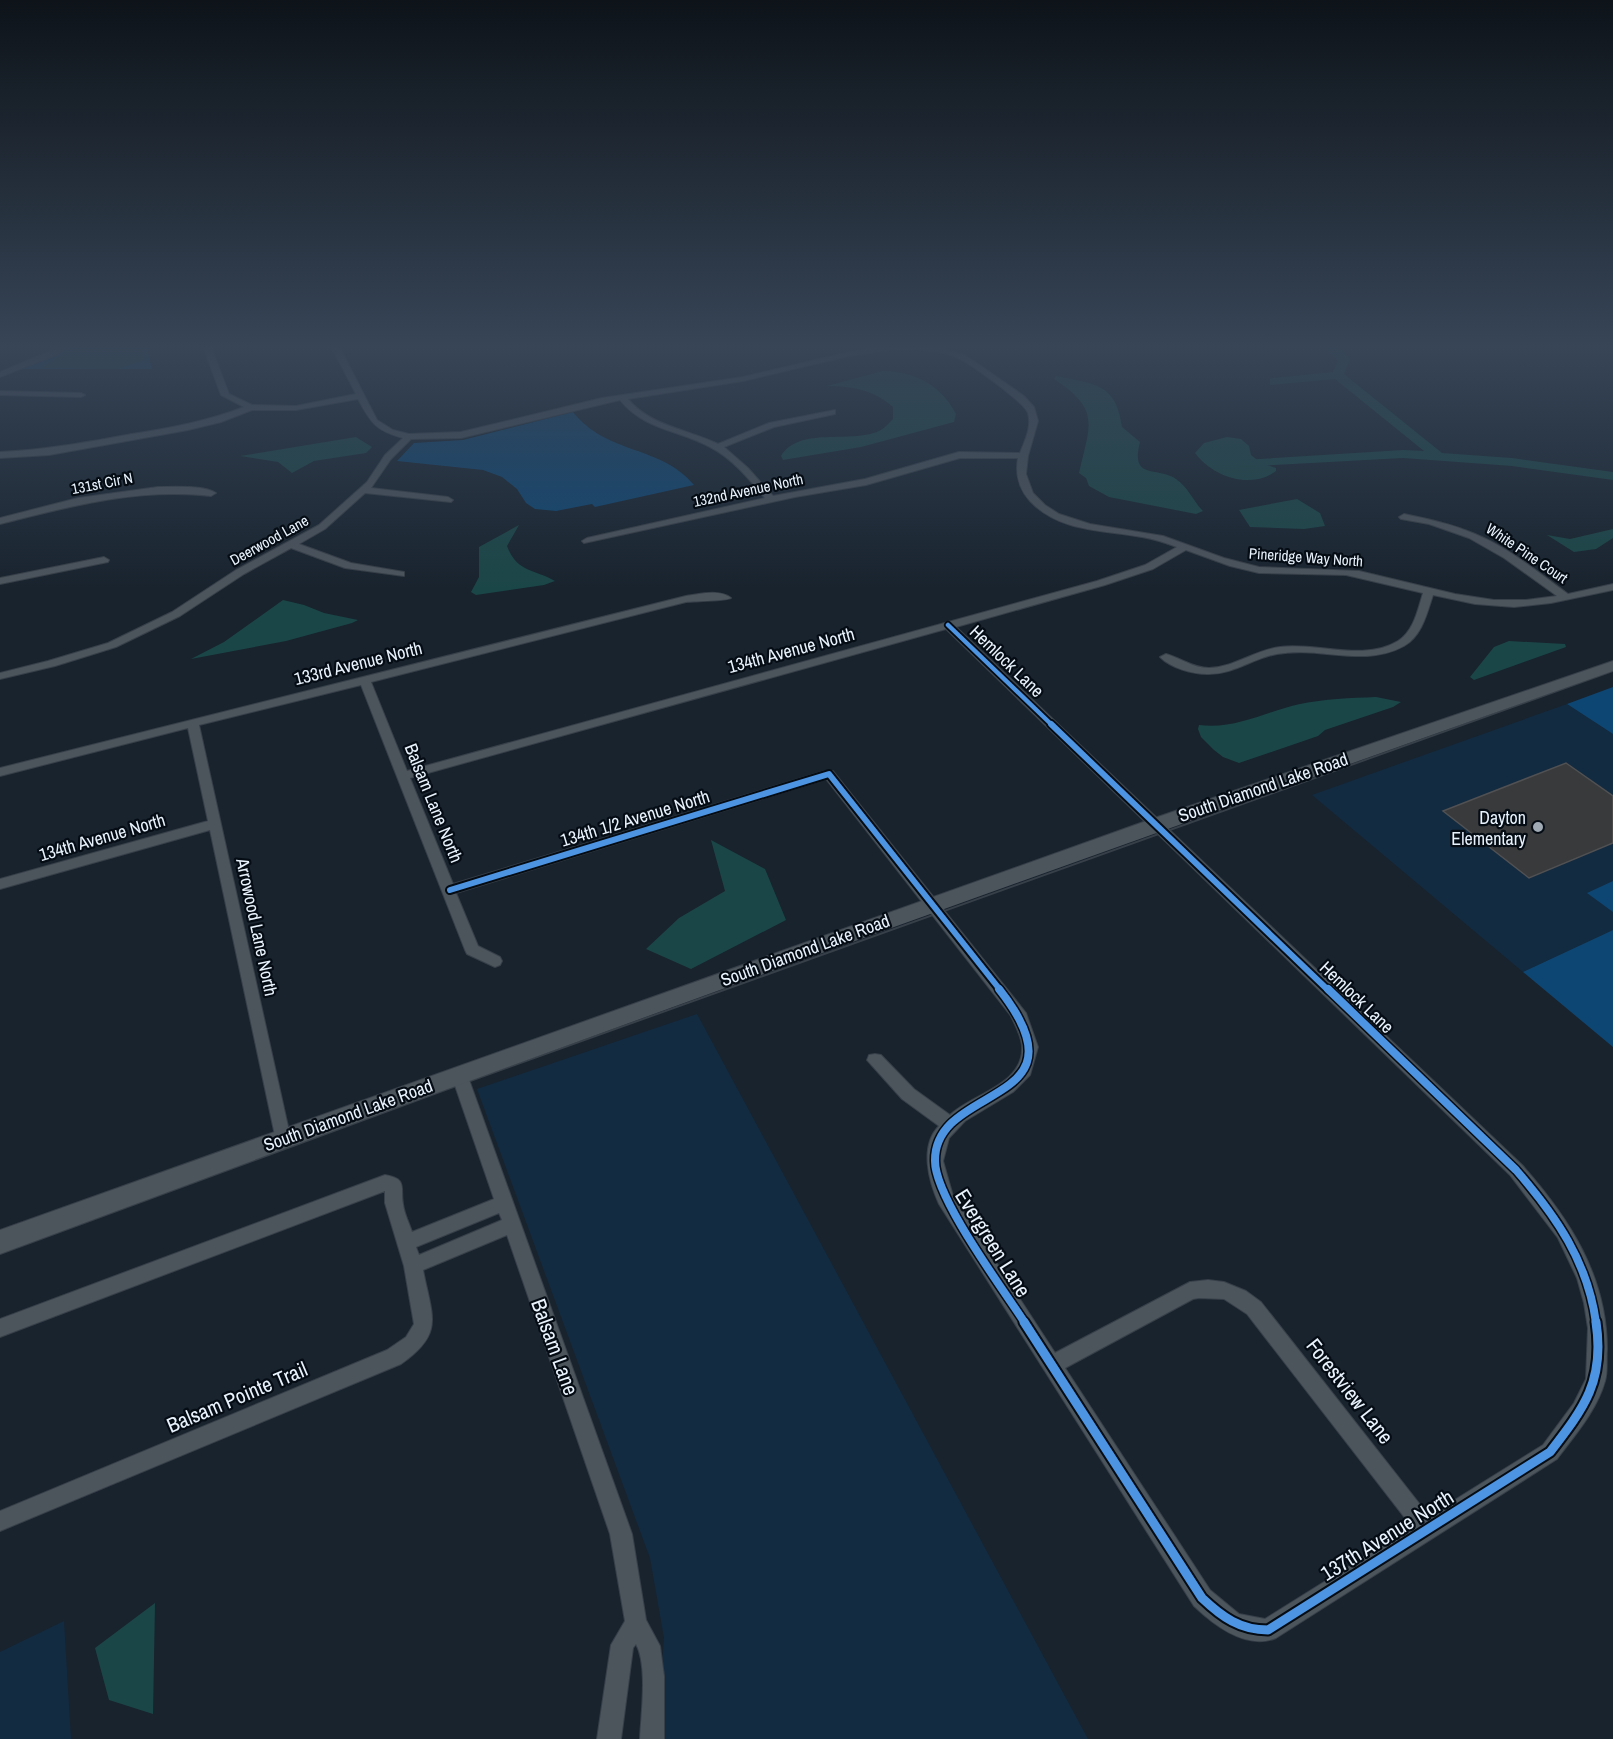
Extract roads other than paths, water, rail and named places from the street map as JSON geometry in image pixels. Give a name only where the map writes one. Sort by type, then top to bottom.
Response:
[{"type":"street","points":[[0,455],[49,452],[196,425]]},
{"type":"street","points":[[378,425],[390,432],[409,437]]},
{"type":"street","name":"Pineridge Way North","points":[[409,437],[460,435],[502,425]]},
{"type":"street","points":[[659,425],[717,447],[736,460],[771,499]]},
{"type":"street","points":[[717,447],[772,425]]},
{"type":"street","name":"Pineridge Way North","points":[[1033,425],[1022,456],[1026,487],[1037,502],[1048,510],[1078,524],[1142,534],[1238,567],[1275,572],[1311,570],[1355,573],[1489,603],[1516,604],[1613,587]]},
{"type":"street","name":"Deerwood Lane","points":[[0,675],[84,654],[146,630],[176,614],[240,572],[293,545],[322,527],[364,490],[388,457],[409,437]]},
{"type":"street","name":"132nd Avenue North","points":[[587,541],[771,499],[866,482],[959,455],[978,453],[1022,456]]},
{"type":"street","name":"131st Cir N","points":[[0,521],[146,490],[180,489],[211,493]]},
{"type":"street","points":[[364,490],[448,500]]},
{"type":"street","name":"White Pine Court","points":[[1404,517],[1440,523],[1472,534],[1564,596]]},
{"type":"street","points":[[293,545],[349,566],[400,574]]},
{"type":"street","name":"134th Avenue North","points":[[403,776],[1129,574],[1185,548]]},
{"type":"street","points":[[0,581],[105,560]]},
{"type":"street","points":[[1166,657],[1184,667],[1209,671],[1224,670],[1276,651],[1309,649],[1358,653],[1386,650],[1399,644],[1413,632],[1429,591]]},
{"type":"street","name":"133rd Avenue North","points":[[0,772],[686,599],[710,596],[726,598]]},
{"type":"street","name":"Hemlock Lane","points":[[948,625],[1516,1170],[1544,1201],[1564,1231],[1581,1264],[1593,1298],[1599,1332],[1596,1380],[1574,1423],[1550,1452]]},
{"type":"street","name":"South Diamond Lake Road","points":[[0,1242],[459,1074],[1156,825],[1613,666]]},
{"type":"street","name":"Balsam Lane North","points":[[365,680],[472,950],[495,961]]},
{"type":"street","name":"Arrowood Lane North","points":[[193,723],[283,1140]]},
{"type":"street","name":"134th 1/2 Avenue North","points":[[450,890],[829,774]]},
{"type":"street","name":"Evergreen Lane","points":[[829,774],[1018,1013],[1027,1029],[1029,1041],[1023,1073],[1012,1086],[964,1112],[949,1124],[937,1145],[934,1162],[937,1181],[945,1199],[1202,1598],[1219,1615],[1239,1627]]},
{"type":"street","name":"134th Avenue North","points":[[0,884],[214,824]]},
{"type":"street","points":[[875,1060],[908,1094],[949,1124]]},
{"type":"street","name":"Balsam Lane","points":[[459,1074],[621,1534],[636,1623],[649,1646],[653,1676],[652,1739]]},
{"type":"street","name":"Balsam Pointe Trail","points":[[0,1328],[382,1183],[392,1184],[395,1188],[394,1203],[413,1266],[424,1326],[418,1338],[406,1350],[0,1521]]},
{"type":"street","points":[[405,1243],[504,1203]]},
{"type":"street","points":[[413,1266],[512,1224]]},
{"type":"street","name":"Forestview Lane","points":[[1051,1365],[1190,1291],[1215,1288],[1243,1297],[1254,1308],[1426,1529]]},
{"type":"street","name":"137th Avenue North","points":[[1239,1627],[1253,1631],[1268,1630],[1550,1452]]},
{"type":"street","points":[[609,1739],[622,1645],[636,1623]]},
{"type":"waterway","points":[[1400,425],[1439,457]]},
{"type":"waterway","points":[[1244,464],[1403,454],[1439,457]]},
{"type":"waterway","points":[[1439,457],[1512,462],[1613,476]]},
{"type":"place","name":"Dayton Elementary","points":[[1538,827]]}]
